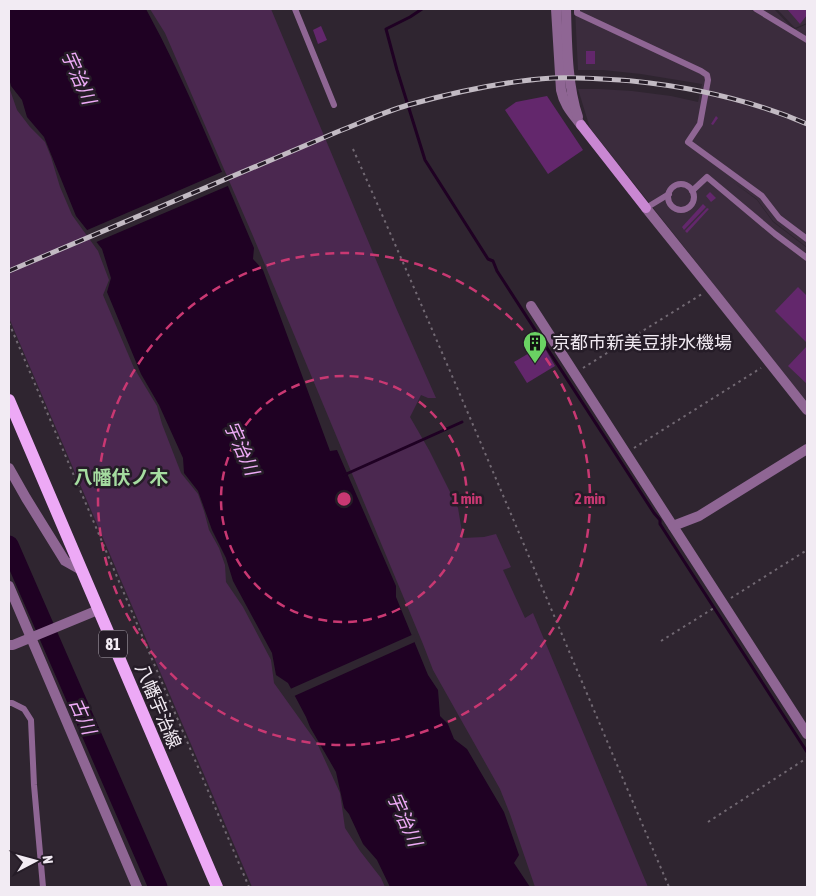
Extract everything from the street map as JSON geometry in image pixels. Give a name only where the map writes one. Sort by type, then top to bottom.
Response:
[{"type":"main road","name":"八幡宇治線","points":[[9,400],[217,887]]},
{"type":"street","points":[[556,9],[561,90],[563,100],[568,109],[807,410]]},
{"type":"street","points":[[566,9],[571,90],[581,125]]},
{"type":"street","points":[[530,306],[807,734]]},
{"type":"street","points":[[673,526],[699,516],[807,449]]},
{"type":"street","points":[[9,468],[65,560],[81,570]]},
{"type":"street","points":[[9,586],[136,887]]},
{"type":"street","points":[[9,646],[98,610]]},
{"type":"lane","points":[[295,9],[334,105]]},
{"type":"lane","points":[[577,9],[577,13],[706,75],[708,80],[700,124],[688,142],[762,196],[779,218],[807,239]]},
{"type":"lane","points":[[756,9],[807,40]]},
{"type":"lane","points":[[692,191],[707,177],[807,258]]},
{"type":"lane","points":[[646,208],[669,194],[673,188],[680,184],[687,186],[692,191],[694,195],[693,203],[683,210],[675,208],[668,198],[669,194]]},
{"type":"lane","points":[[9,703],[24,709],[31,720],[34,784],[43,887]]},
{"type":"path","points":[[352,149],[496,479],[669,887]]},
{"type":"path","points":[[575,374],[712,288]]},
{"type":"path","points":[[9,323],[249,887]]},
{"type":"path","points":[[625,453],[770,362]]},
{"type":"path","points":[[661,641],[807,550]]},
{"type":"path","points":[[708,822],[807,758]]},
{"type":"shaded area","points":[[150,9],[271,9],[397,310],[436,398],[428,398],[421,395],[410,417],[458,508],[463,538],[484,537],[496,534],[511,567],[503,570],[525,618],[533,613],[648,887],[535,887],[500,789],[433,670],[253,236],[165,33]]},
{"type":"shaded area","points":[[575,9],[774,9],[793,29],[807,24],[807,247],[773,221],[757,199],[733,182],[757,200],[773,222],[807,248],[807,402],[590,128],[578,89],[632,91],[698,102],[702,84],[641,74],[603,70],[578,70]]},
{"type":"shaded area","points":[[777,9],[807,9],[807,23],[795,28]]},
{"type":"shaded area","points":[[9,87],[17,110],[45,142],[60,187],[72,215],[98,251],[109,280],[103,295],[134,368],[157,406],[181,473],[198,494],[209,530],[219,548],[225,565],[226,582],[243,607],[271,660],[274,683],[317,743],[340,793],[345,828],[381,878],[385,887],[252,887],[9,318]]},
{"type":"water","name":"宇治川","points":[[9,9],[146,9],[190,97],[254,248],[253,259],[263,270],[330,451],[337,450],[396,586],[396,597],[428,675],[438,690],[440,716],[448,724],[454,739],[467,749],[504,812],[519,855],[514,863],[530,887],[390,887],[377,860],[363,844],[349,814],[344,808],[336,772],[310,727],[288,683],[276,675],[272,653],[233,581],[226,558],[212,530],[198,491],[184,473],[183,458],[159,405],[141,374],[107,292],[111,278],[102,249],[76,216],[44,137],[27,117],[22,100],[11,86],[9,78]]},
{"type":"pier","points":[[224,171],[230,185],[94,243],[85,231]]},
{"type":"pier","points":[[414,634],[417,641],[292,697],[288,690]]},
{"type":"building","points":[[787,9],[807,9],[807,15],[800,24]]},
{"type":"building","points":[[321,26],[327,40],[318,44],[313,30]]},
{"type":"building","points":[[586,51],[595,51],[595,64],[586,64]]},
{"type":"building","points":[[547,96],[583,150],[548,174],[505,110],[516,102]]},
{"type":"building","points":[[716,116],[718,118],[713,125],[711,124]]},
{"type":"building","points":[[710,192],[716,198],[711,202],[706,196]]},
{"type":"building","points":[[703,204],[706,207],[684,230],[682,227]]},
{"type":"building","points":[[707,208],[709,209],[687,233],[685,231]]},
{"type":"building","points":[[798,287],[807,296],[807,343],[775,311]]},
{"type":"building","name":"京都市新美豆排水機場","points":[[543,345],[555,366],[527,383],[514,362]]},
{"type":"building","points":[[807,346],[807,384],[788,366]]},
{"type":"waterway","points":[[422,9],[386,29],[425,160],[488,259],[493,261],[497,271],[660,520],[660,524],[807,752]]},
{"type":"waterway","points":[[344,475],[462,422]]},
{"type":"waterway","name":"古川","points":[[9,545],[158,887]]},
{"type":"railway","points":[[9,271],[381,114],[426,100],[480,88],[553,78],[632,81],[677,87],[743,101],[807,124]]},
{"type":"place","name":"京都市新美豆排水機場","points":[[535,364]]},
{"type":"district","name":"八幡伏ノ木","points":[[121,477]]}]
